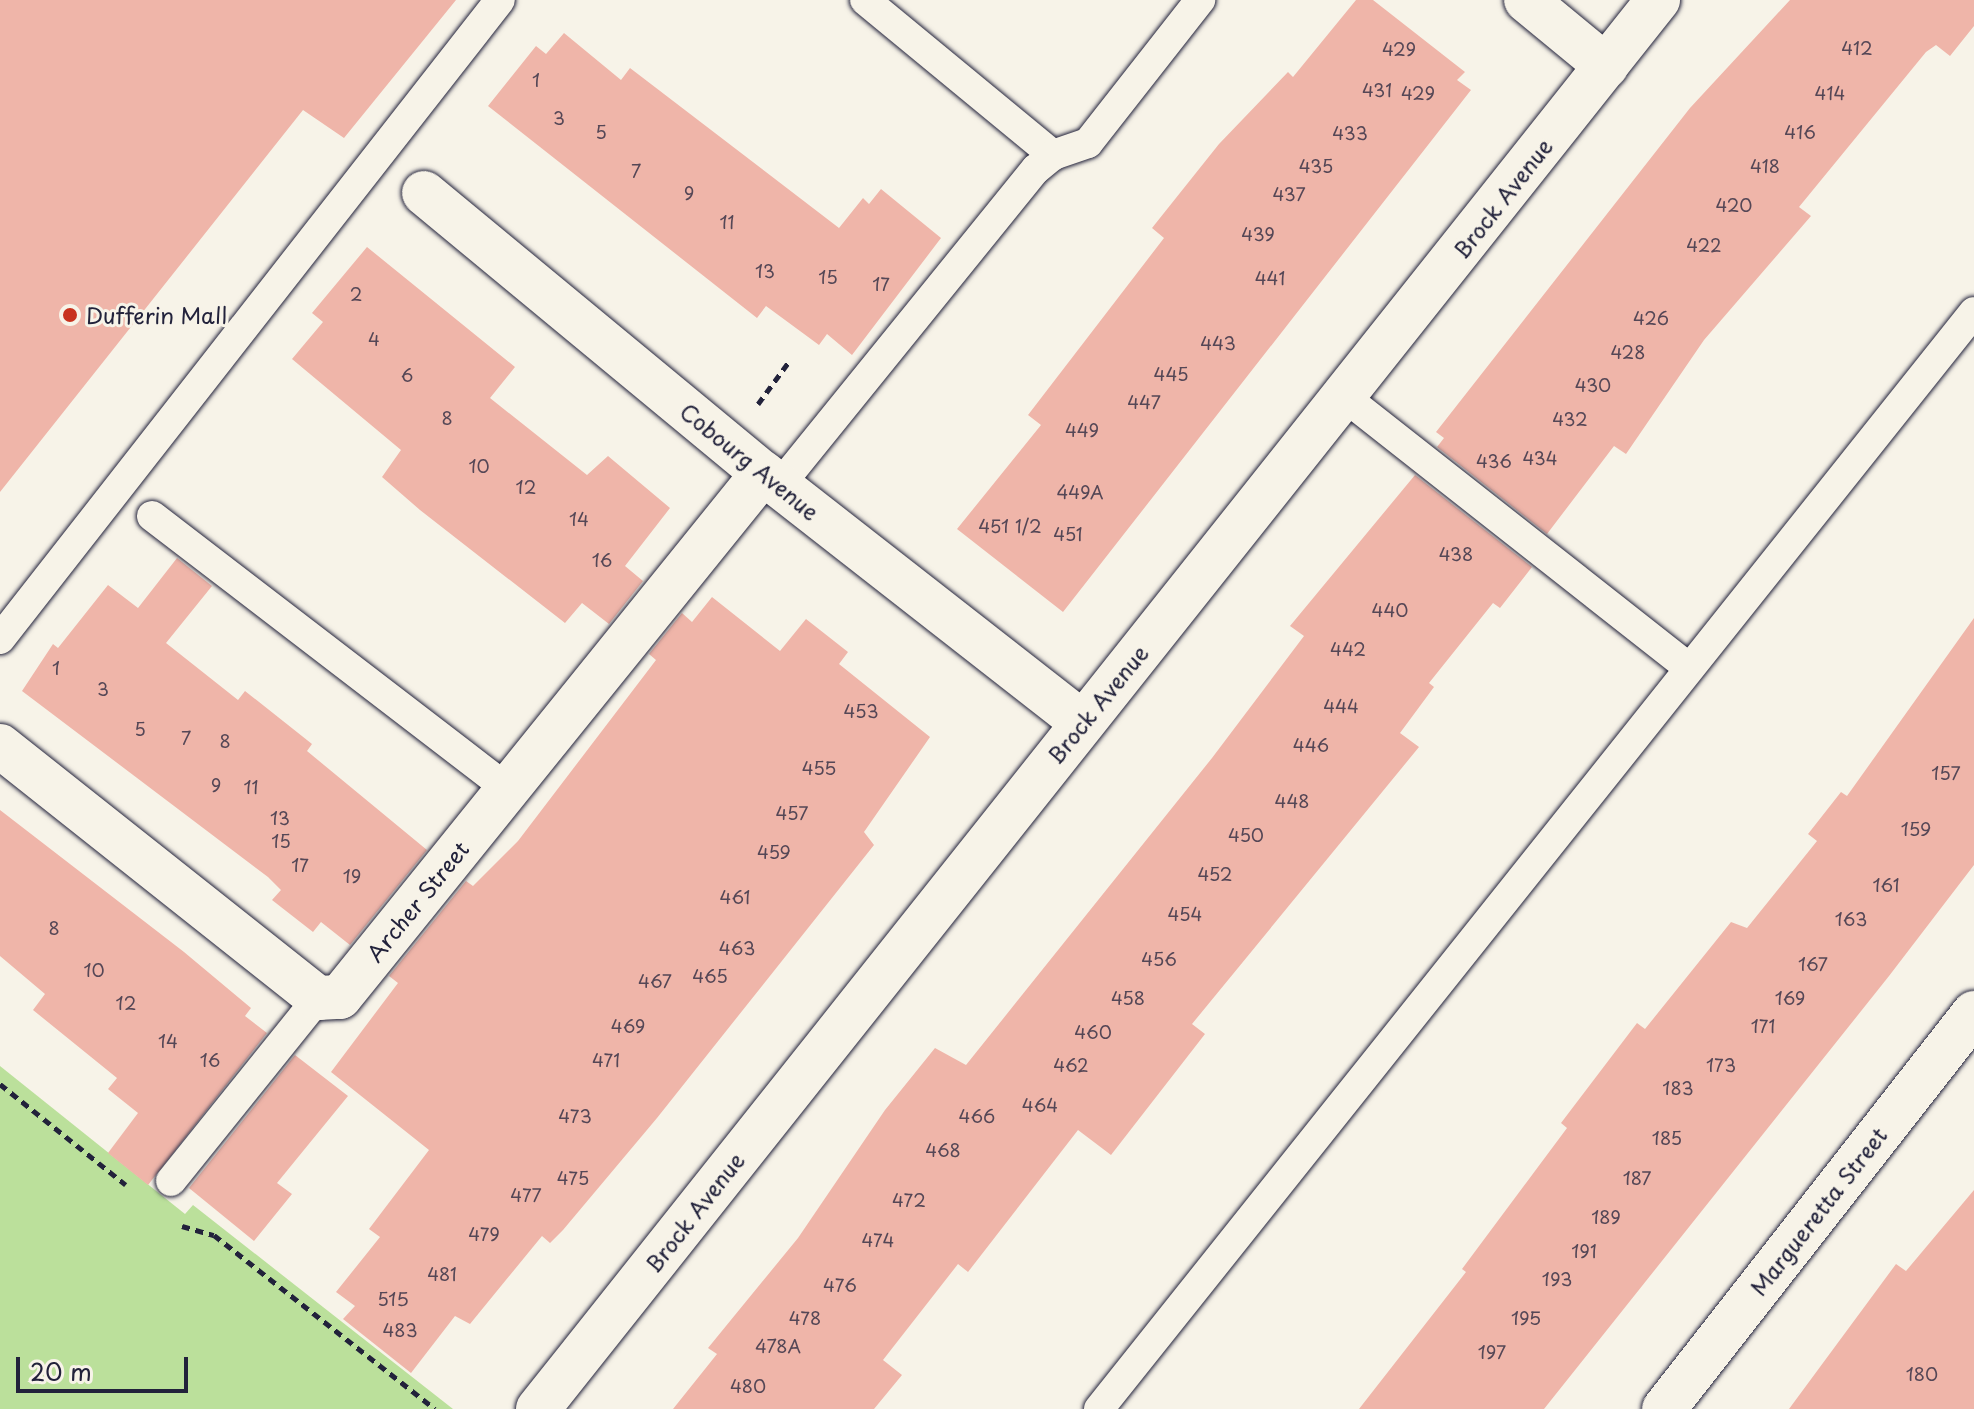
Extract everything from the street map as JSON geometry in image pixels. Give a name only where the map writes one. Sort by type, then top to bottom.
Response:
[{"type":"street","points":[[1526,0],[1606,66]]},
{"type":"street","name":"Brock Avenue","points":[[538,1409],[1082,722],[1346,398],[1658,0]]},
{"type":"street","name":"Cobourg Avenue","points":[[424,193],[771,479],[1082,722]]},
{"type":"street","name":"Archer Street","points":[[318,998],[340,997],[508,789],[771,479]]},
{"type":"street","points":[[0,746],[318,998]]},
{"type":"street","name":"Margueretta Street","points":[[1664,1409],[1974,1013]]},
{"type":"lane","points":[[0,639],[500,0]]},
{"type":"lane","points":[[865,0],[1053,155]]},
{"type":"lane","points":[[771,479],[1053,155],[1088,143],[1200,0]]},
{"type":"lane","points":[[1099,1409],[1974,312]]},
{"type":"lane","points":[[1346,398],[1688,667]]},
{"type":"lane","points":[[152,516],[508,789]]},
{"type":"lane","points":[[171,1181],[318,998]]},
{"type":"path","points":[[753,411],[788,363]]},
{"type":"path","points":[[0,1084],[137,1194]]},
{"type":"path","points":[[174,1224],[214,1235],[435,1409]]},
{"type":"green space","points":[[0,1066],[185,1214],[193,1205],[453,1409],[0,1409]]},
{"type":"building","name":"Dufferin Mall","points":[[0,0],[456,0],[344,138],[303,110],[0,492]]},
{"type":"building","points":[[1356,0],[1373,0],[1465,72],[1457,80],[1471,90],[1063,612],[957,529],[1041,425],[1028,415],[1164,238],[1152,228],[1219,144],[1288,72],[1293,77]]},
{"type":"building","points":[[1790,0],[1974,0],[1974,26],[1950,56],[1936,45],[1926,52],[1799,207],[1811,216],[1704,340],[1626,454],[1614,446],[1547,534],[1437,447],[1444,438],[1436,432],[1690,108]]},
{"type":"building","points":[[564,33],[621,80],[630,68],[839,228],[863,198],[869,204],[881,189],[941,238],[852,355],[827,334],[819,345],[766,306],[757,318],[488,106],[536,46],[546,54]]},
{"type":"building","points":[[367,247],[515,367],[490,398],[587,475],[608,456],[670,508],[625,566],[643,581],[609,624],[582,603],[565,623],[420,510],[382,477],[401,450],[292,359],[323,322],[312,313]]},
{"type":"building","points":[[1415,475],[1532,567],[1500,608],[1493,603],[1429,683],[1434,687],[1400,733],[1419,747],[1192,1024],[1205,1034],[1111,1155],[1078,1130],[968,1272],[958,1264],[883,1360],[902,1375],[874,1409],[673,1409],[717,1354],[708,1348],[798,1238],[885,1110],[935,1048],[966,1065],[1212,758],[1304,636],[1290,626]]},
{"type":"building","points":[[177,558],[212,586],[166,643],[238,700],[245,691],[312,744],[307,751],[427,850],[350,945],[321,922],[313,932],[272,900],[281,890],[268,877],[22,691],[53,644],[58,648],[108,585],[138,608]]},
{"type":"building","points":[[712,597],[780,651],[806,619],[848,652],[839,664],[930,737],[864,832],[874,845],[657,1118],[563,1230],[550,1243],[542,1236],[470,1324],[455,1316],[411,1373],[343,1319],[355,1306],[336,1292],[380,1237],[369,1229],[429,1150],[331,1072],[398,983],[389,976],[466,881],[473,886],[518,841],[656,660],[649,654],[682,613],[692,622]]},
{"type":"building","points":[[1974,618],[1974,865],[1889,976],[1544,1409],[1359,1409],[1466,1272],[1462,1269],[1567,1128],[1561,1123],[1637,1023],[1645,1029],[1731,922],[1747,928],[1817,841],[1808,834],[1841,792],[1847,796]]},
{"type":"building","points":[[0,810],[184,952],[251,1008],[245,1016],[267,1033],[148,1185],[108,1153],[138,1113],[108,1089],[117,1078],[33,1010],[45,994],[0,956]]},
{"type":"building","points":[[295,1055],[348,1096],[277,1183],[292,1194],[254,1241],[189,1188]]},
{"type":"building","points":[[1974,1190],[1974,1409],[1789,1409],[1896,1264],[1906,1271]]},
{"type":"place","name":"Dufferin Mall","points":[[70,315]]}]
